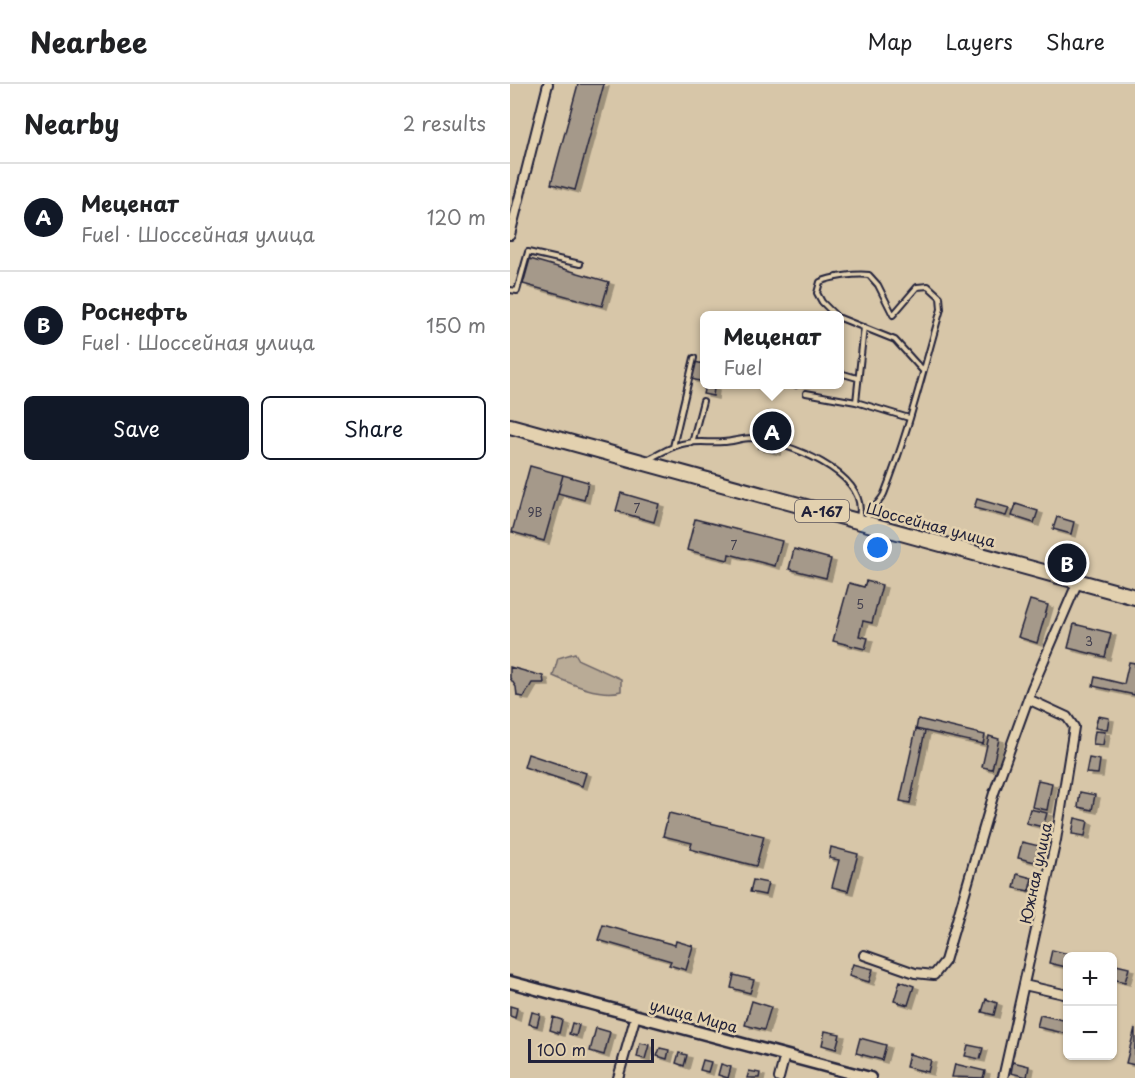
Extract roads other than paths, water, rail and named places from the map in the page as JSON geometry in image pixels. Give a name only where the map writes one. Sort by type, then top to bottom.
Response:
[{"type":"highway","name":"Шоссейная улица","points":[[510,426],[1135,597]]},
{"type":"street","points":[[510,235],[514,205],[548,84]]},
{"type":"street","points":[[864,955],[915,973],[934,975],[945,961],[994,792],[1028,699],[1078,581]]},
{"type":"street","name":"Южная улица","points":[[1003,1078],[1056,840],[1074,728],[1067,717],[1028,699]]},
{"type":"street","name":"улица Мира","points":[[510,982],[870,1078]]},
{"type":"street","points":[[1024,985],[1063,994]]},
{"type":"street","points":[[618,1078],[636,1015]]},
{"type":"street","points":[[779,1078],[785,1055]]},
{"type":"lane","points":[[510,290],[517,291],[528,252],[579,264]]},
{"type":"lane","points":[[832,311],[817,293],[820,282],[827,278],[841,279],[857,273],[869,275],[878,285],[893,315],[917,287],[928,286],[940,297],[941,309],[883,497],[861,522]]},
{"type":"lane","points":[[844,319],[895,340],[923,370]]},
{"type":"lane","points":[[856,402],[864,327]]},
{"type":"lane","points":[[673,448],[694,358]]},
{"type":"lane","points":[[844,374],[857,378]]},
{"type":"lane","points":[[806,393],[856,402],[909,418]]},
{"type":"lane","points":[[692,443],[703,401]]},
{"type":"lane","points":[[643,462],[673,448],[692,443],[726,442],[749,438],[794,449],[828,465],[853,487],[861,507],[861,522]]},
{"type":"place","name":"Меценат","points":[[772,431]]},
{"type":"place","name":"Роснефть","points":[[1067,563]]}]
